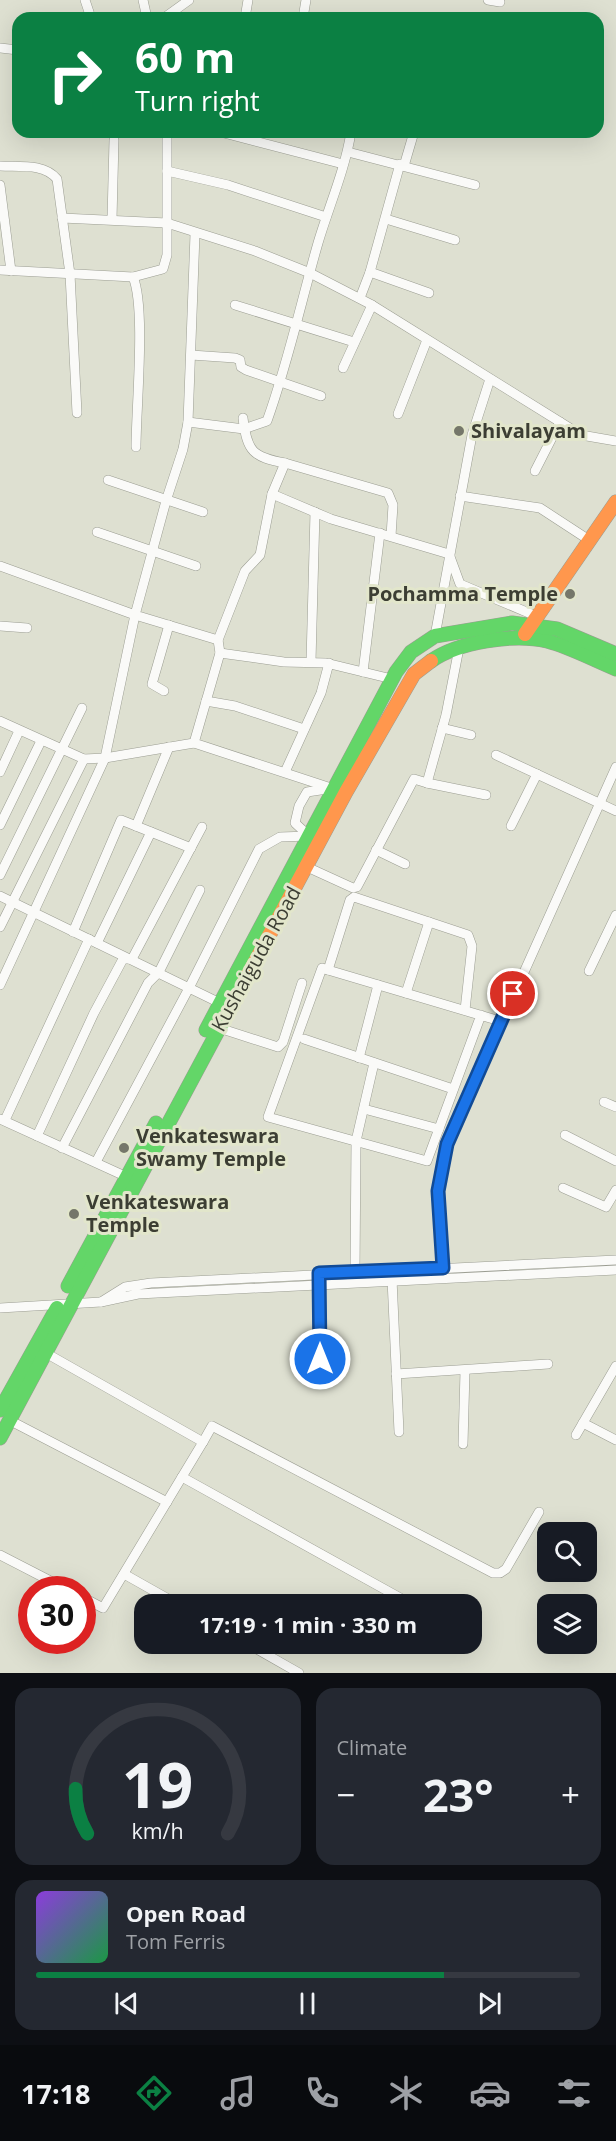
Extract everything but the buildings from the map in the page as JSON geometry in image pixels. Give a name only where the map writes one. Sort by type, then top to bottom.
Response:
[{"type":"main road","points":[[523,638],[533,620],[616,502]]},
{"type":"main road","name":"Kushaiguda Road","points":[[0,1438],[4,1415],[219,1028],[225,1006],[309,836],[392,679],[411,651],[435,636],[533,620],[616,654]]},
{"type":"main road","name":"Kushaiguda Road","points":[[4,1415],[44,1353],[64,1305],[127,1177],[307,867],[346,792],[414,674],[436,655],[502,638],[547,641],[616,669]]},
{"type":"street","points":[[172,12],[189,0]]},
{"type":"street","points":[[0,270],[133,277],[163,269],[167,255],[166,138]]},
{"type":"street","points":[[259,138],[343,164]]},
{"type":"street","points":[[188,422],[244,429],[267,421],[280,384],[295,324],[326,217],[348,152],[350,138]]},
{"type":"street","points":[[360,298],[412,138]]},
{"type":"street","points":[[112,219],[114,140]]},
{"type":"street","points":[[348,152],[475,185]]},
{"type":"street","points":[[0,166],[41,168],[50,171],[57,179],[70,274],[77,413]]},
{"type":"street","points":[[166,171],[228,185],[326,217]]},
{"type":"street","points":[[0,185],[11,271]]},
{"type":"street","points":[[62,218],[166,223],[255,251],[310,273],[372,305],[580,435],[616,441]]},
{"type":"street","points":[[386,219],[455,240]]},
{"type":"street","points":[[0,985],[105,759],[135,615],[166,501],[183,449],[188,422],[195,234]]},
{"type":"street","points":[[370,272],[429,293]]},
{"type":"street","points":[[133,277],[138,310],[136,447]]},
{"type":"street","points":[[235,305],[354,342]]},
{"type":"street","points":[[343,368],[372,305]]},
{"type":"street","points":[[398,414],[428,340]]},
{"type":"street","points":[[191,355],[235,358],[240,360],[241,367],[246,370],[280,384],[321,396]]},
{"type":"street","points":[[435,636],[472,435],[490,379]]},
{"type":"street","points":[[243,418],[244,429],[256,455],[388,493],[393,505],[391,536]]},
{"type":"street","points":[[535,471],[560,422]]},
{"type":"street","points":[[194,743],[220,653],[218,640],[245,571],[260,555],[272,494],[285,463]]},
{"type":"street","points":[[108,480],[203,512]]},
{"type":"street","points":[[272,494],[315,512],[449,554]]},
{"type":"street","points":[[460,496],[540,508],[589,540]]},
{"type":"street","points":[[311,661],[315,512]]},
{"type":"street","points":[[97,532],[196,566]]},
{"type":"street","points":[[363,672],[380,533]]},
{"type":"street","points":[[449,554],[460,584],[533,620]]},
{"type":"street","points":[[0,566],[135,615],[218,640]]},
{"type":"street","points":[[165,691],[152,684],[169,625]]},
{"type":"street","points":[[0,626],[27,628]]},
{"type":"street","points":[[427,783],[442,728],[459,648]]},
{"type":"street","points":[[220,653],[284,662],[329,663],[392,679]]},
{"type":"street","points":[[285,772],[321,693],[329,663]]},
{"type":"street","points":[[206,701],[235,706],[304,729]]},
{"type":"street","points":[[0,875],[82,708]]},
{"type":"street","points":[[0,721],[84,759],[105,759],[194,743],[334,789]]},
{"type":"street","points":[[442,728],[471,735]]},
{"type":"street","points":[[0,772],[19,731]]},
{"type":"street","points":[[0,825],[41,741]]},
{"type":"street","points":[[136,826],[169,747]]},
{"type":"street","points":[[496,755],[616,811]]},
{"type":"street","points":[[0,927],[84,759]]},
{"type":"street","points":[[444,1280],[438,1191],[440,1170],[447,1144],[500,1021],[616,767]]},
{"type":"street","points":[[511,826],[537,774]]},
{"type":"street","points":[[307,867],[355,888],[414,779],[486,795]]},
{"type":"street","points":[[309,836],[295,823],[299,806],[307,792],[317,789],[334,789]]},
{"type":"street","points":[[73,932],[120,819],[191,848]]},
{"type":"street","points":[[132,959],[202,827]]},
{"type":"street","points":[[127,1177],[2,1120],[151,832]]},
{"type":"street","points":[[96,1162],[189,988],[259,849],[280,837],[309,836]]},
{"type":"street","points":[[376,850],[405,864]]},
{"type":"street","points":[[62,1148],[148,982],[159,972],[200,890]]},
{"type":"street","points":[[0,896],[225,1006]]},
{"type":"street","points":[[328,970],[350,900],[354,897],[468,935],[471,940],[465,1010]]},
{"type":"street","points":[[589,971],[616,915]]},
{"type":"street","points":[[406,993],[429,922]]},
{"type":"street","points":[[37,1136],[99,1004],[123,959],[132,959]]},
{"type":"street","points":[[481,1015],[427,1161],[268,1117],[318,971],[322,968],[465,1010],[481,1015],[500,1021]]},
{"type":"street","points":[[219,1028],[278,1047],[283,1042],[302,983]]},
{"type":"street","points":[[359,1058],[378,985]]},
{"type":"street","points":[[304,1039],[453,1089]]},
{"type":"street","points":[[355,1272],[356,1141],[374,1063]]},
{"type":"street","points":[[604,1102],[616,1107]]},
{"type":"street","points":[[364,1109],[438,1130]]},
{"type":"street","points":[[565,1135],[616,1161]]},
{"type":"street","points":[[563,1188],[606,1207],[616,1190]]},
{"type":"street","points":[[0,1308],[101,1302],[138,1294],[444,1280],[605,1266],[616,1260]]},
{"type":"street","points":[[101,1302],[126,1287],[151,1283],[443,1268],[605,1266],[616,1270]]},
{"type":"street","points":[[392,1270],[399,1432]]},
{"type":"street","points":[[319,1273],[320,1359]]},
{"type":"street","points":[[44,1353],[202,1442]]},
{"type":"street","points":[[396,1374],[548,1364]]},
{"type":"street","points":[[576,1435],[616,1366]]},
{"type":"street","points":[[463,1444],[465,1371]]},
{"type":"street","points":[[4,1415],[167,1502]]},
{"type":"street","points":[[583,1423],[616,1440]]},
{"type":"street","points":[[96,1604],[103,1608],[212,1426],[493,1572],[500,1573],[506,1569],[539,1512]]},
{"type":"street","points":[[182,1477],[392,1594]]},
{"type":"street","points":[[0,1555],[41,1576]]},
{"type":"street","points":[[124,1574],[159,1594]]},
{"type":"street","points":[[266,1654],[299,1673]]},
{"type":"traffic: fast","points":[[206,1030],[396,672],[411,652],[435,636],[512,623],[557,629],[616,654]]},
{"type":"traffic: fast","points":[[431,661],[442,654],[471,644],[519,638],[547,641],[616,669]]},
{"type":"traffic: fast","points":[[0,1438],[242,986]]},
{"type":"traffic: fast","points":[[68,1286],[156,1123]]},
{"type":"traffic: fast","points":[[0,1410],[57,1308]]},
{"type":"traffic: slow","points":[[525,634],[616,502]]},
{"type":"traffic: slow","points":[[242,986],[346,792],[414,674],[431,661]]},
{"type":"place","name":"Shivalayam","points":[[459,431]]},
{"type":"place","name":"Pochamma Temple","points":[[570,594]]},
{"type":"place","name":"Venkateswara Swamy Temple","points":[[124,1148]]},
{"type":"place","name":"Venkateswara Temple","points":[[74,1214]]},
{"type":"route","points":[[320,1359],[319,1273],[443,1268],[438,1191],[440,1170],[447,1144],[513,994]]}]
